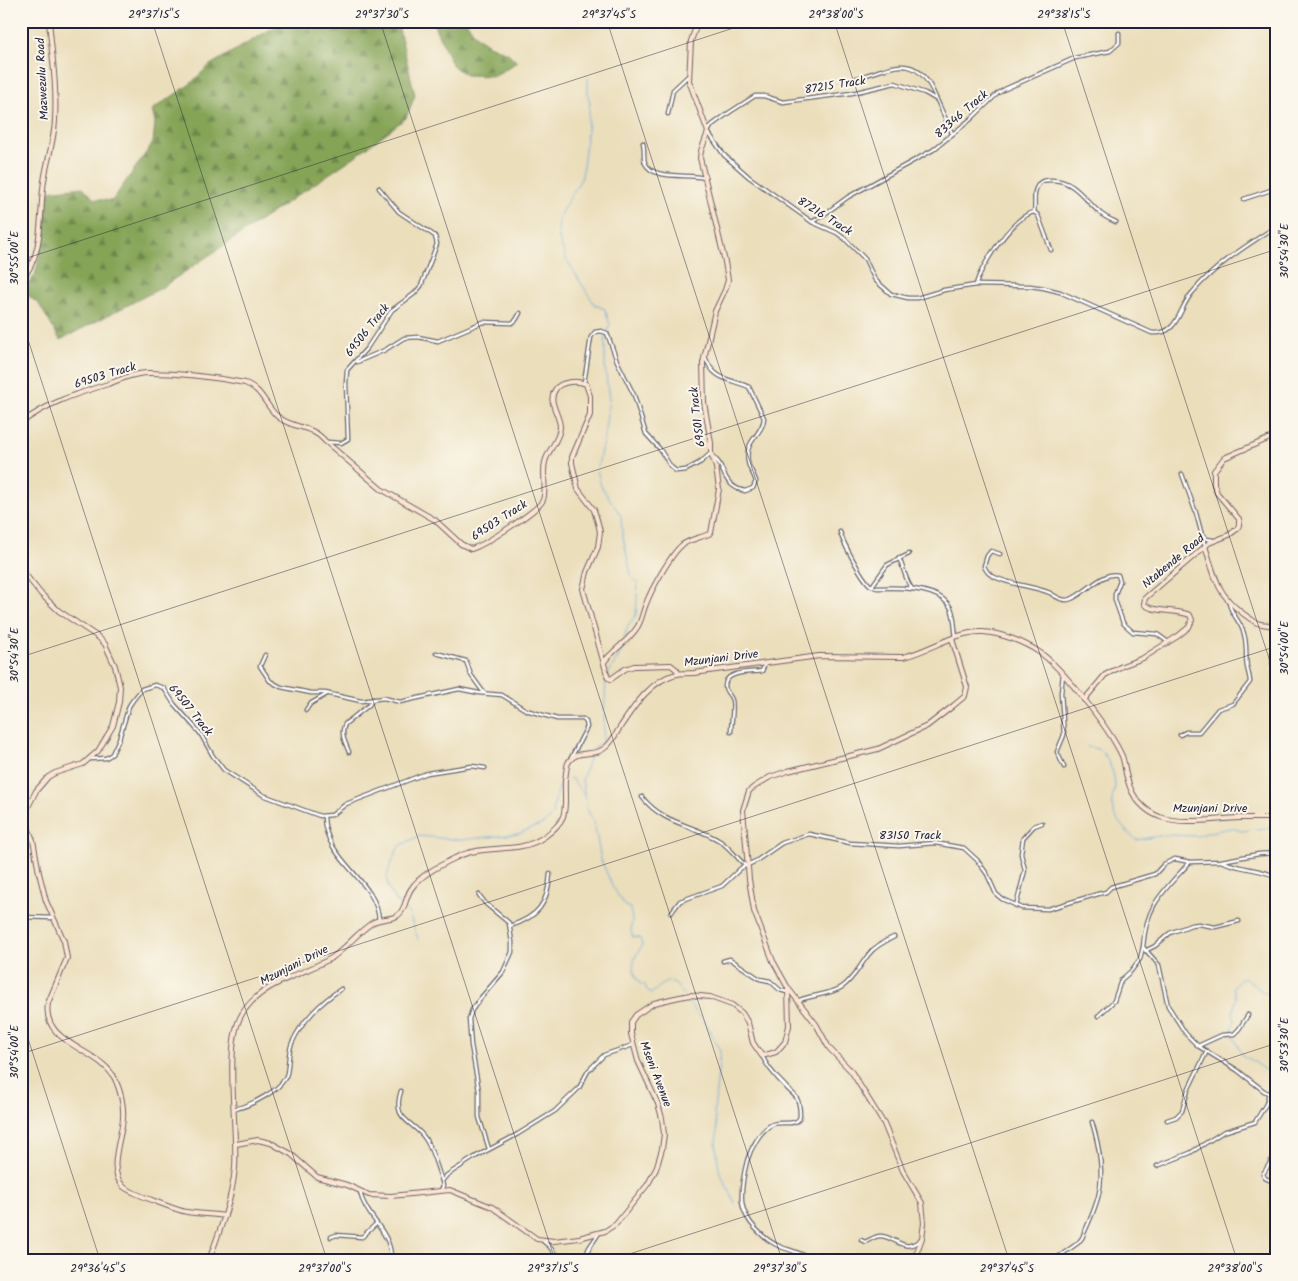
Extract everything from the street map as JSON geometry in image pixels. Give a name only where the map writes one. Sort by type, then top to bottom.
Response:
[{"type":"street","name":"Mazwezulu Road","points":[[21,280],[30,266],[37,248],[44,185],[54,129],[54,77],[49,21]]},
{"type":"street","name":"87216 Track","points":[[698,21],[691,41],[689,75],[692,92],[708,132],[724,155],[761,187],[812,222],[846,239],[865,259],[875,280],[892,294],[917,298],[944,290],[976,285],[1030,286],[1050,289],[1152,333],[1160,334],[1174,325],[1186,300],[1202,282],[1224,263],[1277,226]]},
{"type":"street","name":"83346 Track","points":[[812,222],[848,197],[927,154],[971,119],[997,94],[1012,85],[1075,58],[1110,50],[1119,43],[1119,33]]},
{"type":"street","points":[[854,80],[896,65],[910,66],[931,84],[952,133]]},
{"type":"street","points":[[668,114],[673,90],[689,75]]},
{"type":"street","name":"87215 Track","points":[[708,132],[712,125],[745,101],[759,96],[783,102],[852,93],[894,83],[924,92],[937,100]]},
{"type":"street","name":"69501 Track","points":[[604,662],[616,648],[632,635],[671,557],[689,540],[711,533],[718,489],[716,467],[711,453],[712,443],[704,402],[704,355],[715,311],[728,280],[700,155],[708,132]]},
{"type":"street","points":[[644,144],[644,160],[646,165],[652,170],[665,174],[705,178]]},
{"type":"street","points":[[1051,250],[1039,218],[1034,212],[1035,192],[1038,184],[1045,180],[1056,180],[1066,183],[1078,190],[1100,213],[1116,222]]},
{"type":"street","name":"69506 Track","points":[[325,441],[341,443],[348,439],[346,376],[349,367],[355,362],[392,310],[414,294],[421,286],[438,244],[435,236],[399,212],[379,188]]},
{"type":"street","points":[[1244,199],[1277,188]]},
{"type":"street","points":[[976,285],[981,271],[1006,235],[1025,215],[1034,212]]},
{"type":"street","points":[[355,362],[385,350],[409,336],[438,341],[483,322],[512,323],[520,313]]},
{"type":"street","points":[[677,674],[679,672],[671,665],[634,666],[625,669],[610,679],[605,672],[604,662],[583,589],[587,572],[598,547],[600,532],[594,510],[578,489],[574,476],[572,457],[587,424],[590,411],[590,396],[587,385],[584,383],[592,334],[601,331],[607,332],[634,395],[646,434],[659,448],[673,470],[680,471],[690,468],[701,462],[711,453]]},
{"type":"street","points":[[704,355],[711,371],[723,379],[750,388],[764,418],[762,426],[748,447],[748,462],[756,481],[753,488],[745,491],[733,486],[725,478],[717,460],[713,458]]},
{"type":"street","name":"69503 Track","points":[[21,423],[40,409],[67,396],[140,374],[176,373],[253,386],[278,417],[320,434],[325,441],[381,488],[435,520],[465,546],[473,549],[510,527],[540,505],[543,496],[545,461],[560,431],[560,424],[553,402],[553,393],[555,388],[560,385],[579,381],[584,383]]},
{"type":"street","name":"Ntabende Road","points":[[1084,700],[1105,675],[1143,658],[1185,631],[1191,624],[1191,616],[1180,611],[1149,608],[1144,604],[1145,598],[1205,546],[1234,533],[1239,525],[1237,516],[1217,494],[1215,489],[1213,475],[1217,464],[1226,456],[1277,435]]},
{"type":"street","points":[[1180,735],[1186,732],[1199,732],[1218,709],[1232,705],[1250,682],[1246,665],[1247,649],[1244,634],[1232,613],[1229,603],[1220,590],[1182,474]]},
{"type":"street","points":[[840,532],[842,540],[863,575],[872,586],[877,588],[912,589],[944,599],[952,612],[954,638],[966,679],[967,689],[962,698],[927,726],[878,749],[779,773],[754,786],[749,791],[746,799],[743,816],[747,865],[754,911],[765,942],[787,990],[816,1024],[829,1048],[850,1071],[884,1124],[903,1171],[922,1203],[924,1224],[922,1238],[914,1260]]},
{"type":"street","points":[[1202,535],[1207,539],[1215,540]]},
{"type":"street","points":[[1000,554],[991,551],[987,556],[985,568],[989,574],[1043,591],[1063,600],[1075,597],[1110,575],[1118,575],[1120,581],[1115,594],[1115,600],[1123,623],[1132,632],[1157,634],[1168,642]]},
{"type":"street","points":[[872,586],[883,568],[909,554]]},
{"type":"street","points":[[899,558],[904,570],[905,579],[912,589]]},
{"type":"street","points":[[21,569],[41,594],[59,610],[102,640],[112,658],[119,681],[118,709],[110,733],[98,751],[83,764],[48,777],[40,785],[25,813],[25,820],[33,840],[41,882],[53,918],[64,941],[67,960],[48,1003],[49,1020],[54,1030],[72,1045],[93,1057],[108,1069],[115,1079],[124,1108],[122,1134],[116,1157],[119,1181],[130,1192],[184,1212],[225,1216]]},
{"type":"street","points":[[1229,603],[1260,625],[1271,625],[1275,628],[1273,663],[1277,674]]},
{"type":"street","name":"Mzunjani Drive","points":[[209,1260],[232,1190],[236,1144],[233,1052],[235,1032],[246,1008],[254,998],[266,989],[334,955],[372,922],[398,915],[402,911],[413,886],[431,872],[457,857],[484,849],[525,846],[544,837],[560,823],[565,812],[566,768],[570,761],[578,755],[595,753],[605,749],[652,687],[677,674],[834,655],[903,657],[954,638],[981,632],[1004,637],[1039,652],[1063,674],[1115,742],[1124,763],[1130,788],[1138,802],[1148,810],[1159,816],[1177,820],[1277,818]]},
{"type":"street","points":[[436,653],[466,661],[470,675],[484,694]]},
{"type":"street","points":[[265,655],[260,666],[274,685],[302,692],[328,694],[361,701],[384,698],[400,702],[459,689],[502,695],[526,710],[556,719],[585,720],[587,727],[570,761]]},
{"type":"street","points":[[731,732],[732,700],[727,693],[726,680],[732,675],[762,671],[765,668],[765,663]]},
{"type":"street","points":[[1063,674],[1061,698],[1064,736],[1058,752],[1064,767]]},
{"type":"street","name":"69507 Track","points":[[90,759],[106,758],[112,754],[120,739],[129,706],[144,688],[158,685],[164,688],[174,704],[200,732],[213,756],[224,770],[262,795],[324,817]]},
{"type":"street","points":[[306,710],[310,704],[328,694]]},
{"type":"street","points":[[349,752],[342,734],[343,728],[345,724],[369,706],[373,699]]},
{"type":"street","points":[[379,920],[379,912],[372,896],[337,853],[324,827],[324,817],[346,804],[431,772],[472,766],[486,768]]},
{"type":"street","points":[[642,797],[665,817],[720,841],[747,865]]},
{"type":"street","points":[[1016,906],[1024,870],[1021,854],[1023,838],[1034,826],[1042,822]]},
{"type":"street","name":"83150 Track","points":[[671,913],[680,901],[722,886],[747,865],[782,843],[808,834],[850,844],[899,846],[943,843],[967,850],[987,874],[999,897],[1016,906],[1031,909],[1048,909],[1106,892],[1111,887],[1136,878],[1152,875],[1170,860],[1180,859],[1190,862],[1221,861]]},
{"type":"street","points":[[1221,861],[1259,854],[1277,853]]},
{"type":"street","points":[[1221,861],[1238,867],[1256,869],[1277,877]]},
{"type":"street","points":[[1098,1016],[1114,1001],[1122,978],[1131,971],[1140,959],[1146,922],[1154,903],[1190,862]]},
{"type":"street","points":[[510,926],[528,919],[540,908],[548,892],[550,874]]},
{"type":"street","points":[[479,895],[510,926],[512,952],[503,972],[478,1000],[469,1019],[472,1052],[479,1090],[479,1117],[489,1149]]},
{"type":"street","points":[[21,917],[53,918]]},
{"type":"street","points":[[1145,951],[1155,946],[1170,933],[1191,925],[1200,924],[1215,927],[1239,921]]},
{"type":"street","points":[[798,1001],[801,998],[817,996],[842,988],[861,967],[869,954],[879,945],[894,937]]},
{"type":"street","points":[[1142,947],[1159,965],[1166,1001],[1170,1011],[1186,1034],[1198,1046],[1277,1097]]},
{"type":"street","points":[[723,961],[730,959],[760,979],[770,981],[780,990],[787,990]]},
{"type":"street","points":[[234,1109],[255,1102],[281,1084],[286,1074],[289,1051],[296,1035],[327,999],[341,989]]},
{"type":"street","points":[[787,990],[789,1026],[784,1042],[776,1052],[762,1056],[773,1074],[797,1099],[800,1115],[795,1122],[781,1122],[769,1126],[757,1141],[748,1159],[742,1199],[743,1207],[748,1217],[763,1236],[780,1247],[800,1252],[812,1260]]},
{"type":"street","name":"Mseni Avenue","points":[[541,1240],[565,1240],[599,1233],[616,1224],[648,1184],[656,1169],[664,1142],[664,1126],[658,1104],[633,1045],[630,1027],[632,1020],[639,1012],[654,1004],[690,995],[732,1005],[742,1012],[748,1024],[753,1043],[762,1056]]},
{"type":"street","points":[[1198,1046],[1222,1036],[1232,1035],[1239,1029],[1248,1015]]},
{"type":"street","points":[[442,1181],[452,1172],[518,1134],[561,1105],[579,1088],[592,1065],[604,1055],[633,1045]]},
{"type":"street","points":[[1167,1120],[1176,1117],[1182,1111],[1188,1090],[1207,1051]]},
{"type":"street","points":[[401,1091],[398,1103],[399,1111],[405,1120],[425,1137],[442,1181],[441,1190]]},
{"type":"street","points":[[1157,1166],[1190,1153],[1223,1132],[1255,1122],[1266,1104],[1269,1093]]},
{"type":"street","points":[[1054,1260],[1082,1238],[1100,1193],[1099,1146],[1092,1122]]},
{"type":"street","points":[[236,1144],[258,1140],[271,1143],[291,1154],[317,1177],[347,1185],[369,1195],[380,1196],[445,1189],[456,1192],[492,1207],[529,1235],[549,1246],[560,1260]]},
{"type":"street","points":[[1277,1152],[1263,1174],[1266,1179],[1271,1180],[1277,1177]]},
{"type":"street","points":[[360,1191],[362,1202],[388,1241],[390,1260]]},
{"type":"street","points":[[331,1236],[362,1237],[376,1224]]},
{"type":"street","points":[[584,1260],[599,1233]]},
{"type":"street","points":[[860,1240],[865,1242],[882,1236],[907,1245],[916,1243],[922,1238]]},
{"type":"green space","points":[[285,21],[397,21],[415,95],[406,118],[354,157],[161,288],[60,340],[39,304],[22,291],[35,275],[40,255],[48,191],[83,187],[94,199],[112,201],[153,143],[155,123],[152,110],[189,85],[210,65]]},
{"type":"green space","points":[[432,21],[466,21],[476,36],[489,45],[509,54],[517,62],[494,76],[466,75],[453,66]]},
{"type":"waterway","points":[[588,78],[590,102],[582,177],[561,213],[558,226],[559,239],[566,259],[595,305],[605,309],[610,325],[605,337],[605,368],[609,400],[597,470],[601,486],[621,516],[622,533],[632,579],[638,583],[636,615],[628,625],[624,639]]},
{"type":"waterway","points":[[608,674],[624,645]]},
{"type":"waterway","points":[[593,750],[603,741],[606,678]]},
{"type":"waterway","points":[[1087,747],[1095,748],[1102,752],[1107,759],[1115,781],[1112,802],[1113,810],[1121,824],[1136,840],[1165,835],[1198,836],[1232,828],[1241,831],[1266,828],[1277,832]]},
{"type":"waterway","points":[[590,756],[582,780],[587,809],[594,822],[601,860],[613,887],[625,906],[630,908],[633,937],[640,938],[642,945],[634,960],[635,973],[640,984],[645,985],[651,993],[667,981],[675,984],[684,995]]},
{"type":"waterway","points":[[569,778],[572,779],[585,796]]},
{"type":"waterway","points":[[401,907],[390,891],[387,878],[388,871],[399,846],[419,836],[460,840],[518,834],[545,823],[554,814],[553,808],[561,779]]},
{"type":"waterway","points":[[406,910],[418,939]]},
{"type":"waterway","points":[[1277,998],[1260,990],[1246,978],[1241,978],[1233,988],[1236,998],[1232,1034],[1243,1056],[1268,1072],[1277,1075]]},
{"type":"waterway","points":[[686,1000],[707,1025],[720,1051],[714,1113],[717,1130],[716,1146],[719,1170],[735,1203]]}]
